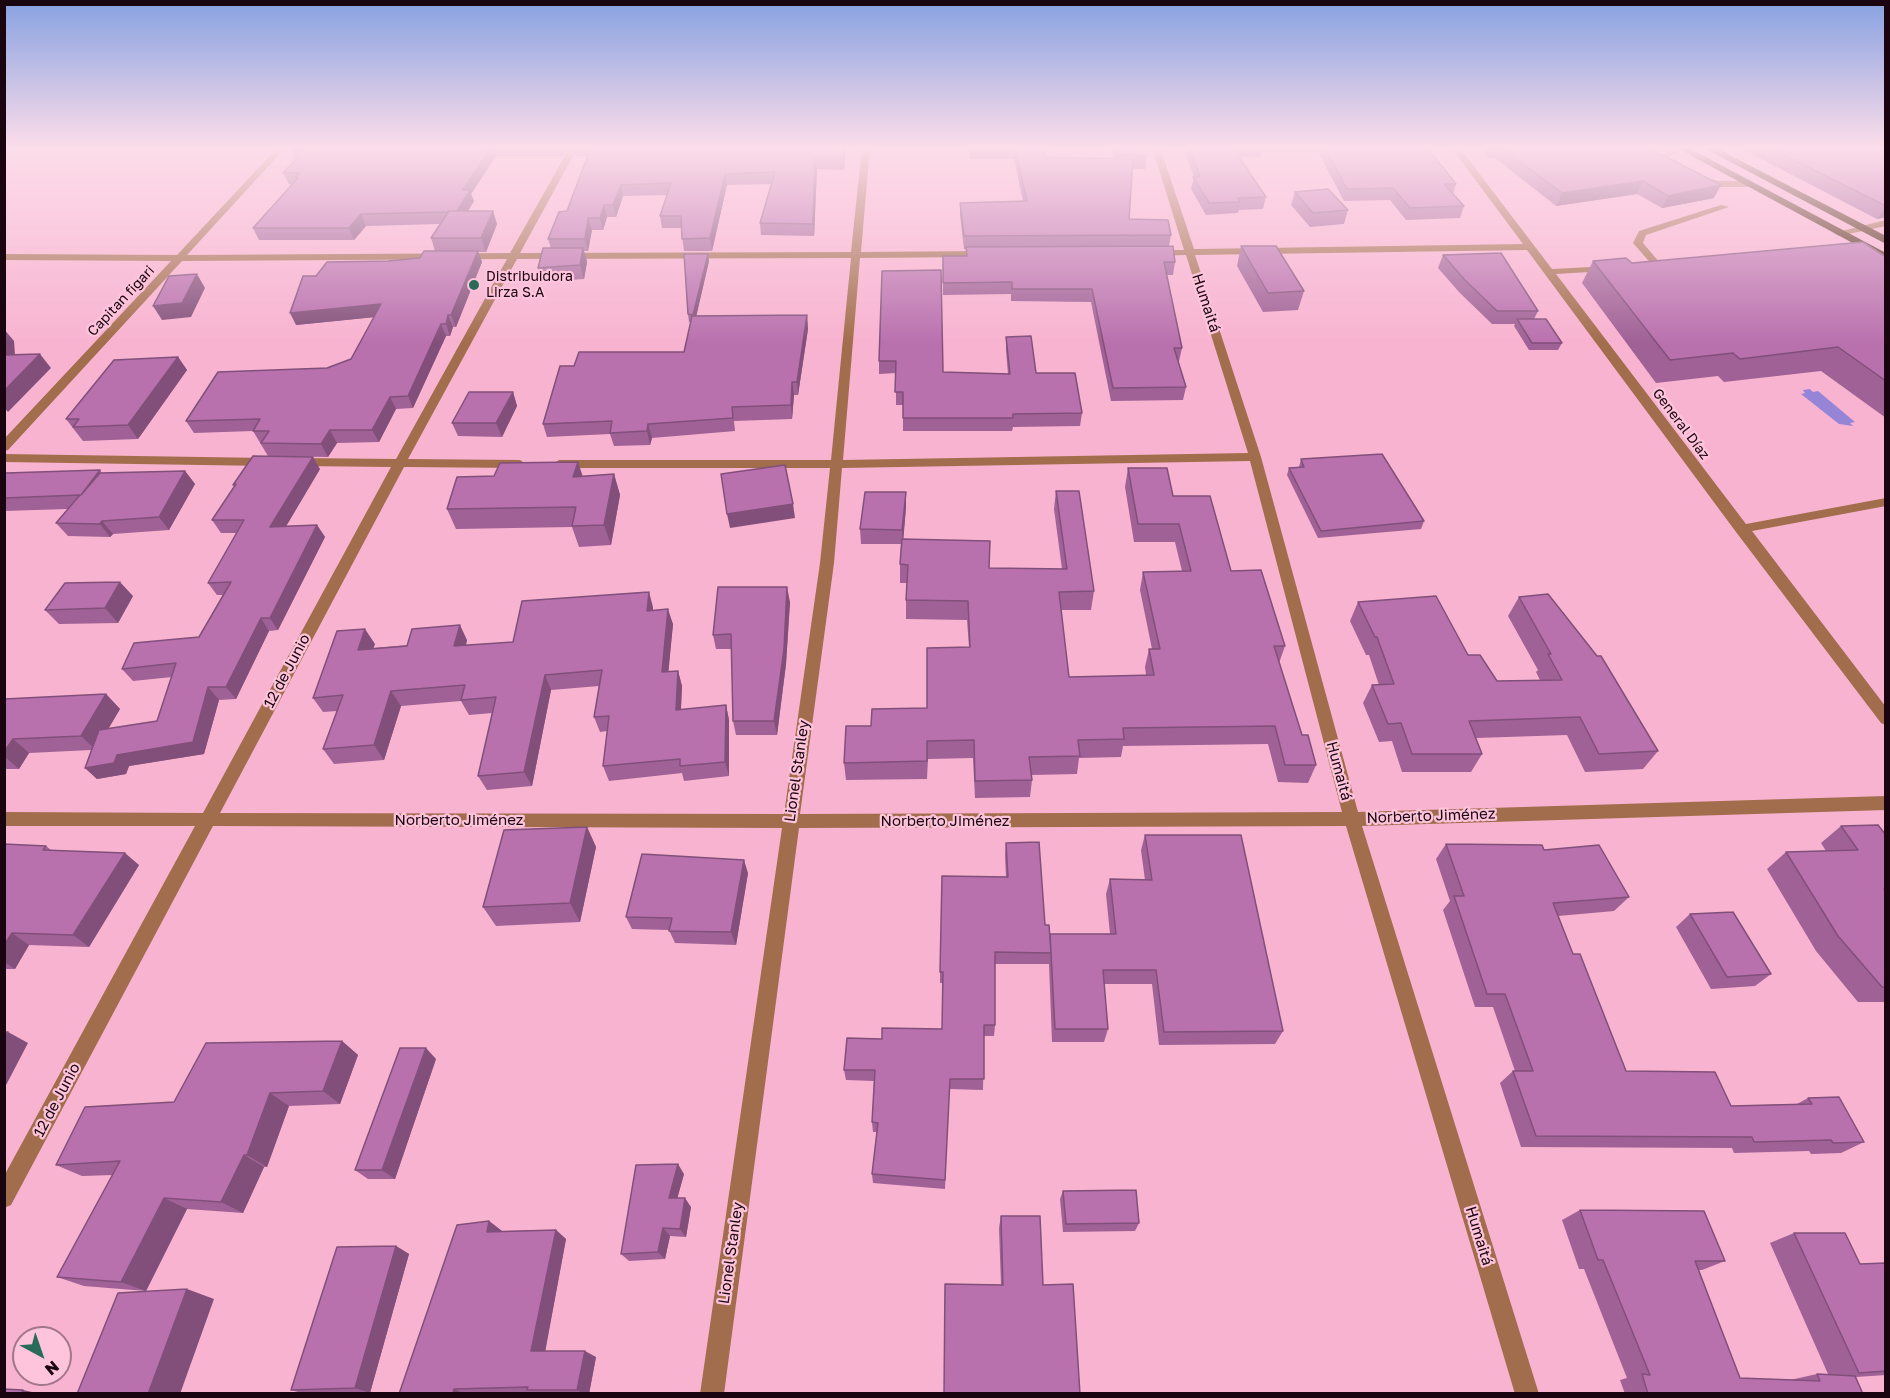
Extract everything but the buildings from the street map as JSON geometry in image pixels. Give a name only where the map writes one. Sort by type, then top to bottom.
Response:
[{"type":"highway","points":[[1800,212],[1886,258]]},
{"type":"highway","points":[[1831,212],[1886,241]]},
{"type":"street","name":"Capitan figari","points":[[4,447],[221,212]]},
{"type":"street","name":"12 de Junio","points":[[4,1198],[399,464],[538,212]]},
{"type":"street","name":"Lionel Stanley","points":[[712,1394],[827,563],[860,212]]},
{"type":"street","name":"Humaitá","points":[[1176,212],[1255,457],[1352,819],[1527,1394]]},
{"type":"street","name":"General Díaz","points":[[1503,212],[1886,719]]},
{"type":"street","points":[[1669,264],[1651,266],[1638,243],[1642,233],[1707,212]]},
{"type":"street","points":[[1839,233],[1886,223]]},
{"type":"street","points":[[1142,253],[1528,247]]},
{"type":"street","points":[[1851,253],[1886,249]]},
{"type":"street","points":[[4,257],[999,254]]},
{"type":"street","points":[[1547,272],[1613,268]]},
{"type":"street","points":[[4,458],[399,464],[836,464],[1255,457]]},
{"type":"street","points":[[1742,529],[1886,502]]},
{"type":"street","name":"Norberto Jiménez","points":[[4,819],[790,822],[1352,819],[1886,803]]},
{"type":"shaded area","points":[[1810,389],[1813,392],[1818,391],[1855,422],[1850,423],[1853,426],[1839,424],[1801,394],[1805,393],[1803,390]]},
{"type":"place","name":"Distribuidora Lirza S.A","points":[[474,285]]}]
